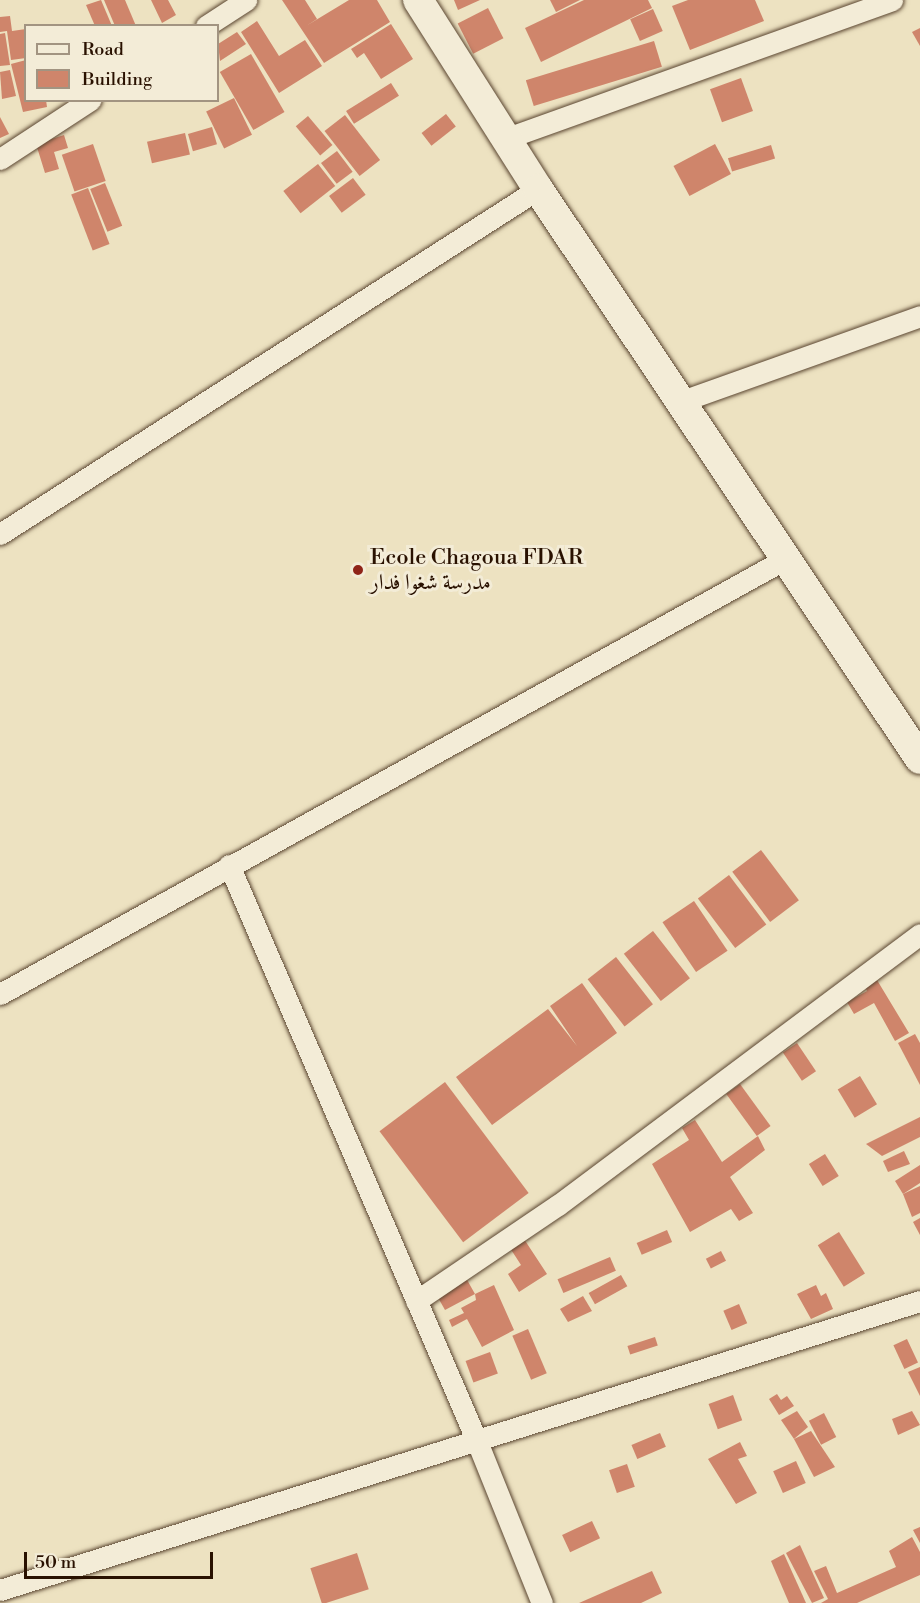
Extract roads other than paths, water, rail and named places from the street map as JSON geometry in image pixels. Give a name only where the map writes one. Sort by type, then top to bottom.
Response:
[{"type":"street","points":[[209,24],[246,0]]},
{"type":"street","points":[[418,0],[538,189],[920,759]]},
{"type":"street","points":[[507,138],[892,0]]},
{"type":"street","points":[[0,159],[87,102]]},
{"type":"street","points":[[0,534],[538,189]]},
{"type":"street","points":[[679,402],[920,316]]},
{"type":"street","points":[[2,989],[785,559]]},
{"type":"street","points":[[229,865],[476,1438],[543,1603]]},
{"type":"street","points":[[416,1301],[680,1117],[920,933]]},
{"type":"street","points":[[0,1590],[476,1438],[920,1301]]},
{"type":"place","name":"Ecole Chagoua FDAR مدرسة شغوا فدار","points":[[358,570]]}]
